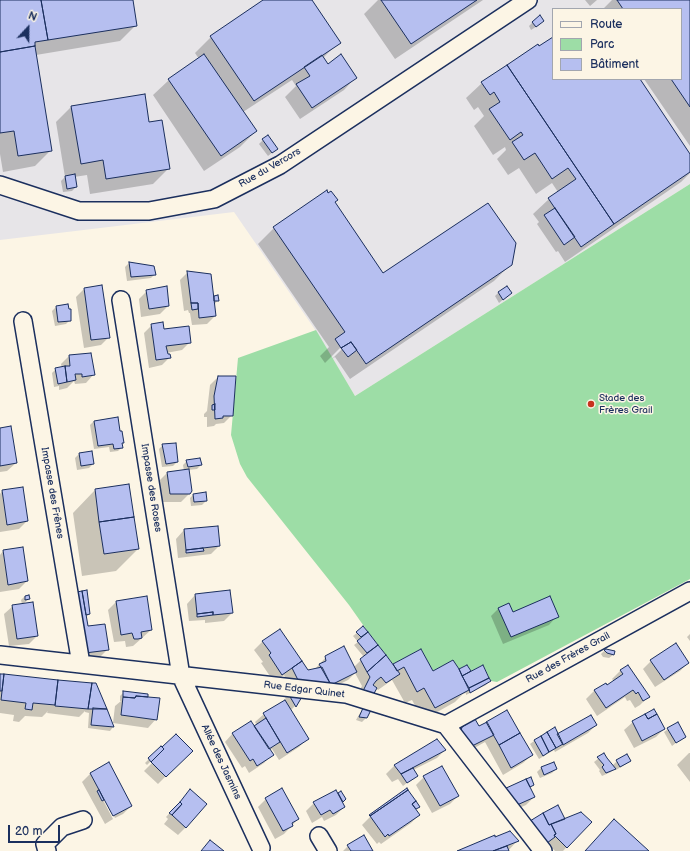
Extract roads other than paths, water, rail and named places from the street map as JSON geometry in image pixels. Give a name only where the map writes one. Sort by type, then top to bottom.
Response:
[{"type":"street","name":"Rue du Vercors","points":[[0,185],[79,211],[149,212],[214,199],[280,165],[528,0]]},
{"type":"street","name":"Impasse des Roses","points":[[121,300],[181,676]]},
{"type":"street","name":"Impasse des Frênes","points":[[23,322],[81,664]]},
{"type":"street","name":"Rue des Frères Grail","points":[[446,725],[690,591]]},
{"type":"street","name":"Rue Edgar Quinet","points":[[0,655],[346,694],[446,725]]},
{"type":"street","name":"Allée des Jasmins","points":[[181,676],[261,848]]},
{"type":"street","points":[[446,725],[543,851]]},
{"type":"street","points":[[48,851],[45,844],[62,827],[83,820]]},
{"type":"street","points":[[319,836],[328,851]]},
{"type":"place","name":"Stade des Frères Grail","points":[[591,404]]}]
